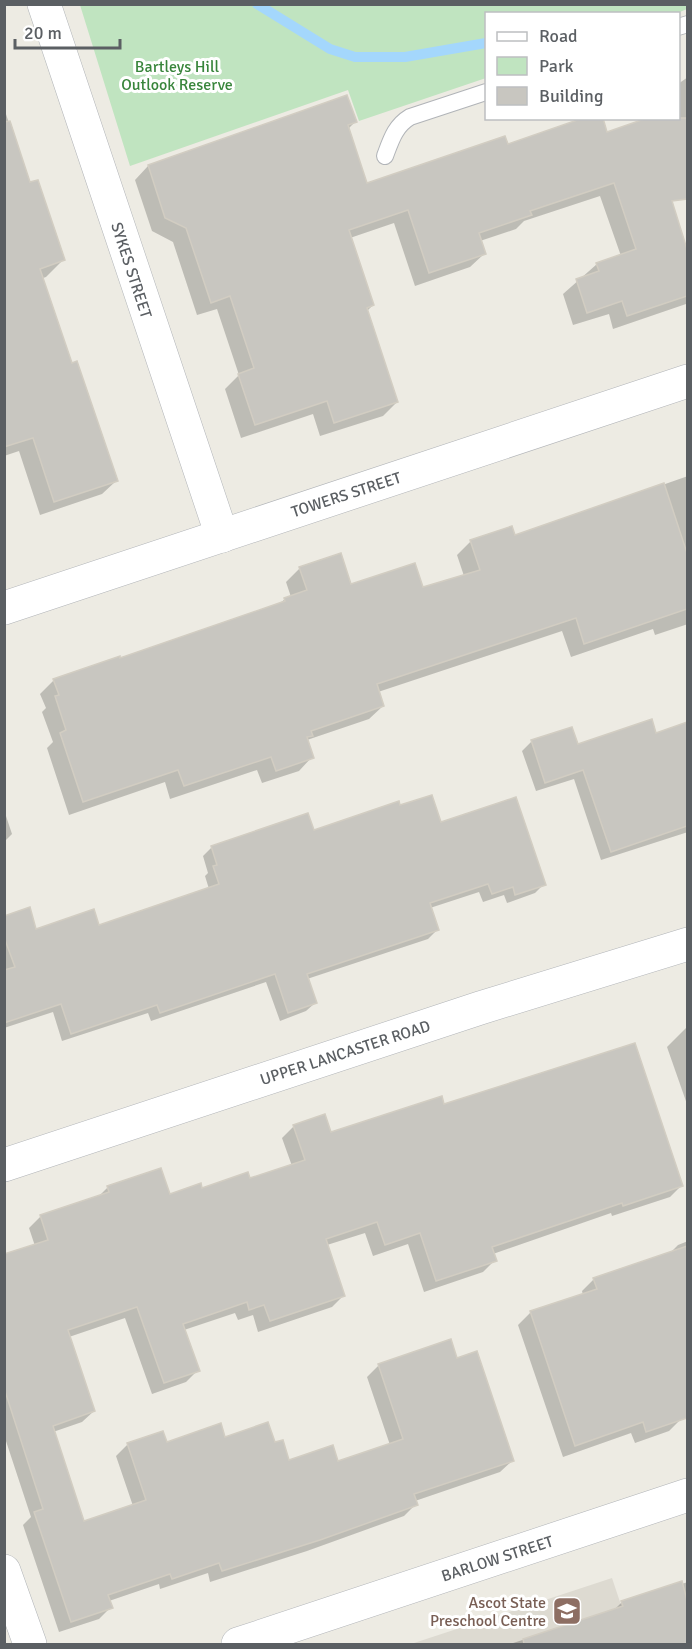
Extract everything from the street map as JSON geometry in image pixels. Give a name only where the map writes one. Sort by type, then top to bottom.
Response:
[{"type":"street","name":"SYKES STREET","points":[[44,4],[222,536]]},
{"type":"street","name":"TOWERS STREET","points":[[4,608],[687,381]]},
{"type":"street","name":"UPPER LANCASTER ROAD","points":[[4,1165],[480,1008],[687,944]]},
{"type":"street","name":"BARLOW STREET","points":[[238,1644],[687,1495]]},
{"type":"street","points":[[4,1570],[30,1644]]},
{"type":"lane","points":[[385,156],[396,129],[402,122],[410,117],[485,92]]},
{"type":"shaded area","name":"Ascot State Preschool Centre","points":[[612,1578],[634,1644],[411,1644]]},
{"type":"green space","name":"Bartleys Hill Outlook Reserve","points":[[687,4],[687,9],[680,12],[485,12],[485,78],[359,121],[348,90],[130,166],[80,5]]},
{"type":"building","points":[[347,95],[357,122],[348,125],[367,183],[505,136],[508,144],[577,120],[604,120],[607,132],[641,120],[687,118],[687,199],[672,201],[687,249],[687,296],[627,316],[622,301],[587,313],[576,279],[599,271],[596,263],[636,249],[614,183],[530,211],[532,215],[479,233],[486,254],[429,273],[408,210],[349,230],[374,305],[367,308],[398,402],[334,423],[327,401],[255,425],[238,374],[254,368],[230,296],[211,303],[186,228],[165,218],[148,165]]},
{"type":"building","points":[[10,121],[30,182],[38,180],[65,260],[40,269],[72,363],[77,361],[118,481],[54,502],[33,438],[4,447],[4,122]]},
{"type":"building","points":[[664,483],[687,553],[687,609],[584,644],[576,618],[377,684],[384,706],[311,731],[313,736],[307,737],[314,758],[276,771],[271,757],[184,786],[178,770],[83,802],[60,733],[66,730],[55,696],[59,695],[53,679],[285,601],[284,598],[307,590],[299,567],[341,553],[351,584],[415,563],[423,587],[480,570],[470,540],[512,526],[515,535]]},
{"type":"building","points":[[652,719],[656,733],[687,722],[687,826],[611,852],[583,770],[545,783],[531,740],[572,727],[578,744]]},
{"type":"building","points":[[432,795],[441,822],[516,797],[546,885],[515,895],[513,887],[492,894],[488,884],[430,903],[439,930],[307,974],[317,1003],[288,1013],[275,974],[160,1013],[157,1005],[71,1034],[61,1004],[4,1023],[4,970],[15,967],[4,937],[4,916],[30,907],[36,929],[94,909],[99,925],[219,884],[213,866],[217,865],[211,846],[308,813],[314,830],[399,801],[400,805]]},
{"type":"building","points":[[635,1043],[683,1186],[623,1206],[622,1203],[492,1247],[497,1261],[436,1281],[420,1233],[385,1245],[377,1222],[326,1239],[345,1296],[270,1321],[264,1305],[249,1310],[247,1302],[183,1324],[200,1371],[164,1383],[137,1307],[68,1330],[95,1411],[53,1426],[84,1521],[146,1500],[127,1443],[163,1431],[167,1442],[221,1423],[225,1437],[268,1422],[275,1442],[283,1440],[289,1460],[333,1445],[338,1461],[403,1439],[378,1364],[451,1339],[457,1358],[477,1351],[514,1461],[414,1494],[418,1505],[320,1540],[222,1571],[219,1563],[172,1579],[170,1574],[108,1595],[113,1608],[71,1622],[34,1512],[43,1509],[4,1388],[4,1254],[48,1240],[40,1215],[109,1192],[107,1186],[161,1168],[170,1194],[201,1183],[202,1188],[248,1172],[250,1178],[305,1160],[293,1125],[325,1114],[331,1132],[442,1096],[444,1104]]},
{"type":"building","points":[[687,1246],[687,1418],[646,1432],[643,1422],[575,1446],[530,1311],[597,1289],[593,1278]]},
{"type":"building","points":[[682,1581],[687,1600],[687,1644],[524,1644],[523,1639],[623,1606],[621,1601]]},
{"type":"waterway","points":[[257,4],[330,49],[355,57],[405,57],[485,43]]},
{"type":"place","name":"Ascot State Preschool Centre","points":[[567,1611]]}]
